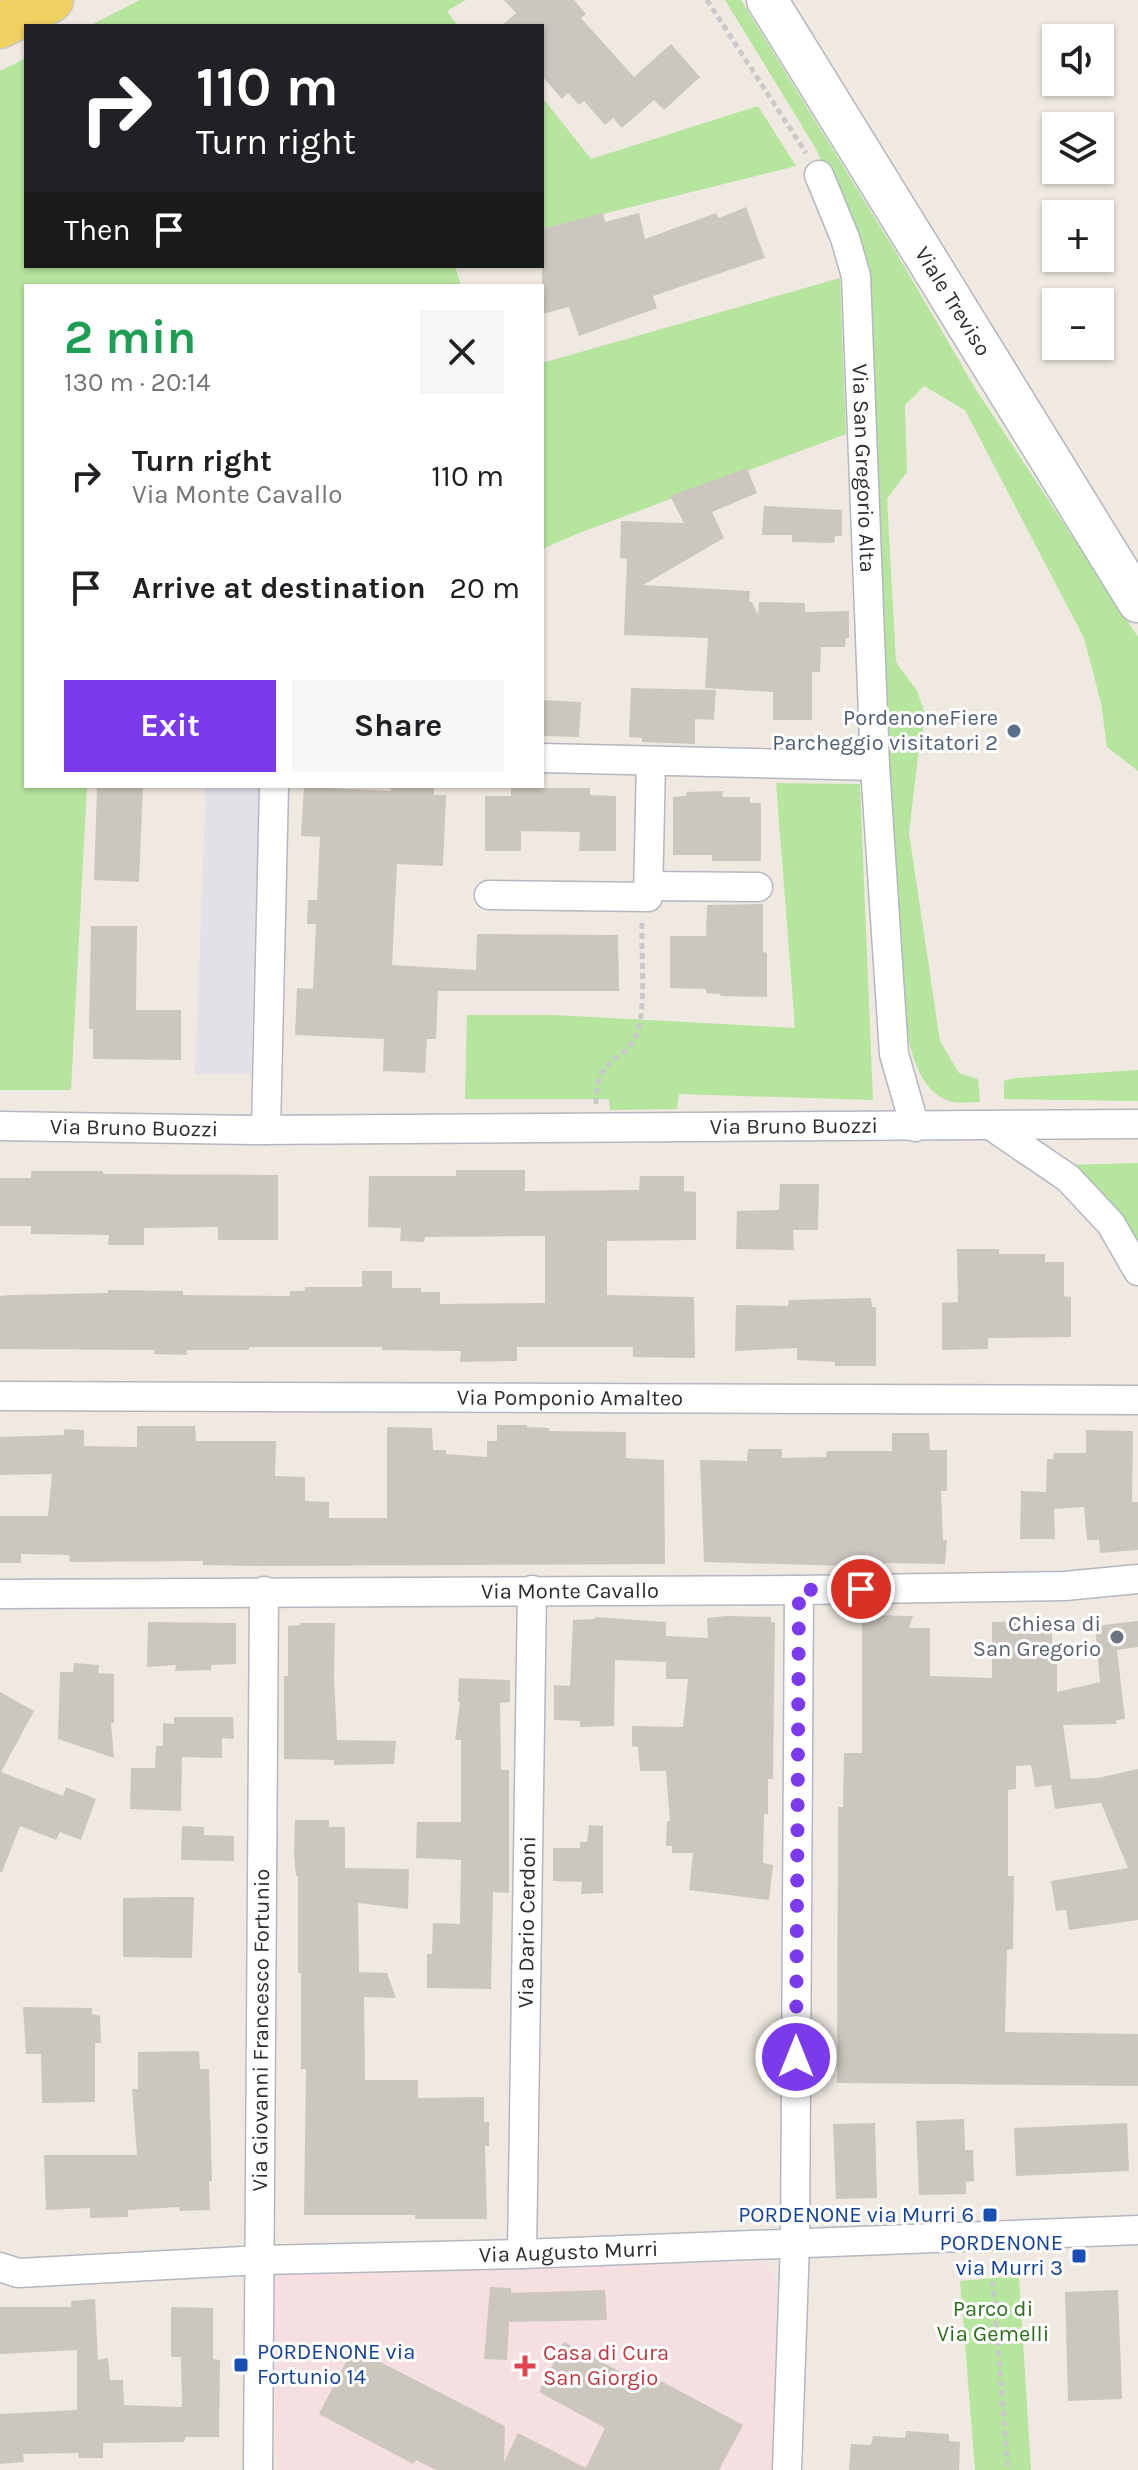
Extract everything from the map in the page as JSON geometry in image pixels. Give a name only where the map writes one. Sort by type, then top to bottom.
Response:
[{"type":"main road","points":[[0,26],[51,0]]},
{"type":"main road","name":"Viale Treviso","points":[[767,0],[1138,602]]},
{"type":"street","name":"Via San Gregorio Alta","points":[[819,175],[845,238],[856,276],[875,766],[894,1054],[915,1127]]},
{"type":"street","points":[[544,758],[875,766]]},
{"type":"street","points":[[645,891],[651,762]]},
{"type":"street","points":[[266,1130],[274,788]]},
{"type":"street","points":[[489,895],[758,887]]},
{"type":"street","name":"Via Bruno Buozzi","points":[[0,1126],[266,1130],[1138,1124]]},
{"type":"street","points":[[993,1127],[1068,1178],[1111,1224],[1138,1271]]},
{"type":"street","name":"Via Pomponio Amalteo","points":[[0,1396],[1138,1400]]},
{"type":"street","name":"Via Monte Cavallo","points":[[0,1594],[799,1590],[1065,1586],[1138,1579]]},
{"type":"street","name":"Via Dario Cerdoni","points":[[522,2254],[532,1590]]},
{"type":"street","points":[[787,2470],[795,2243],[799,1590]]},
{"type":"street","name":"Via Giovanni Francesco Fortunio","points":[[258,2470],[264,1591]]},
{"type":"street","name":"Via Augusto Murri","points":[[0,2267],[18,2273],[261,2260],[522,2254],[1138,2230]]},
{"type":"path","points":[[707,0],[790,124],[819,175]]},
{"type":"path","points":[[595,1129],[598,1076],[607,1063],[630,1044],[641,1014],[645,891]]},
{"type":"path","points":[[989,2236],[1008,2470]]},
{"type":"shaded area","points":[[206,788],[259,788],[251,1074],[195,1074]]},
{"type":"shaded area","name":"Casa di Cura San Giorgio","points":[[761,2262],[773,2272],[777,2284],[773,2470],[279,2470],[275,2449],[275,2271]]},
{"type":"green space","points":[[140,0],[466,0],[447,11],[457,24],[93,24]]},
{"type":"green space","points":[[725,0],[741,0],[897,254],[975,388],[1138,637],[1138,771],[1107,747],[1101,703],[1084,638],[965,410],[924,386],[905,405],[907,472],[887,499],[896,662],[917,691],[926,716],[909,833],[940,1041],[959,1073],[978,1079],[980,1102],[949,1101],[935,1093],[924,1081],[911,1049],[899,980],[850,222],[816,149]]},
{"type":"green space","points":[[24,59],[24,268],[456,268],[460,284],[24,284],[24,788],[87,788],[71,1090],[0,1090],[0,71]]},
{"type":"green space","points":[[544,100],[591,159],[758,106],[796,166],[544,229]]},
{"type":"green space","points":[[840,278],[846,434],[544,548],[544,362]]},
{"type":"green space","points":[[776,783],[860,784],[873,1100],[679,1094],[677,1109],[610,1110],[609,1099],[465,1099],[467,1015],[554,1015],[795,1028]]},
{"type":"green space","points":[[1138,1070],[1138,1101],[1004,1099],[1004,1081],[1015,1078]]},
{"type":"green space","points":[[1138,1163],[1138,1244],[1066,1165]]},
{"type":"green space","name":"Parco di Via Gemelli","points":[[1019,2276],[1031,2470],[975,2470],[960,2281]]},
{"type":"building","points":[[504,0],[574,0],[586,14],[581,18],[634,77],[671,44],[700,77],[664,110],[654,100],[622,128],[613,118],[605,125],[584,101],[579,105],[568,93],[562,99],[544,78],[544,24],[503,24],[516,13]]},
{"type":"building","points":[[746,207],[765,258],[653,296],[657,308],[579,336],[569,307],[544,313],[544,228],[603,213],[605,222],[639,213],[645,239],[716,213],[719,218]]},
{"type":"building","points":[[747,468],[757,493],[712,512],[724,538],[643,585],[750,591],[749,602],[752,602],[758,615],[759,602],[805,603],[805,612],[849,611],[849,638],[846,638],[845,647],[821,647],[820,672],[812,672],[812,720],[773,720],[773,692],[705,688],[708,638],[624,635],[627,559],[620,558],[621,521],[684,523],[670,496]]},
{"type":"building","points":[[764,506],[842,510],[842,536],[835,536],[834,543],[792,542],[792,535],[762,535]]},
{"type":"building","points":[[631,688],[716,690],[714,720],[695,719],[695,744],[642,742],[642,738],[629,737]]},
{"type":"building","points":[[544,700],[581,702],[579,737],[544,736]]},
{"type":"building","points":[[97,788],[143,788],[139,882],[94,880]]},
{"type":"building","points":[[304,788],[391,791],[391,788],[434,788],[434,795],[446,795],[443,866],[397,864],[392,965],[476,970],[477,934],[618,935],[619,991],[438,991],[436,1039],[427,1039],[425,1073],[383,1071],[384,1039],[295,1035],[297,988],[313,989],[316,924],[307,924],[308,900],[317,900],[320,837],[301,836]]},
{"type":"building","points":[[511,788],[590,788],[590,795],[616,796],[616,851],[579,851],[580,832],[521,831],[521,851],[485,851],[485,796],[511,796]]},
{"type":"building","points":[[723,791],[722,797],[750,797],[750,803],[761,803],[761,861],[712,861],[712,855],[673,855],[673,797],[686,796],[687,792]]},
{"type":"building","points":[[763,904],[767,997],[721,996],[706,993],[706,989],[670,988],[670,936],[706,936],[707,905]]},
{"type":"building","points":[[91,926],[137,926],[136,1010],[181,1010],[181,1060],[93,1059],[93,1029],[89,1029]]},
{"type":"building","points":[[456,1170],[525,1170],[525,1191],[639,1190],[640,1176],[684,1176],[684,1191],[696,1192],[696,1240],[607,1241],[607,1295],[694,1297],[695,1358],[633,1357],[633,1347],[517,1347],[517,1361],[460,1362],[461,1351],[382,1350],[382,1347],[249,1347],[249,1350],[187,1350],[187,1355],[154,1354],[154,1350],[0,1349],[0,1296],[11,1295],[108,1293],[108,1290],[183,1291],[183,1295],[290,1296],[290,1291],[305,1291],[305,1287],[362,1287],[362,1271],[392,1271],[392,1288],[421,1288],[421,1292],[440,1292],[440,1304],[545,1303],[545,1236],[425,1237],[424,1242],[400,1241],[401,1228],[368,1227],[369,1176],[456,1176]]},
{"type":"building","points":[[31,1171],[278,1175],[278,1240],[218,1240],[218,1227],[144,1228],[144,1245],[108,1245],[109,1235],[31,1234],[31,1226],[0,1226],[0,1178],[31,1178]]},
{"type":"building","points":[[780,1184],[819,1184],[818,1230],[793,1230],[794,1250],[736,1249],[737,1211],[779,1210]]},
{"type":"building","points":[[957,1249],[999,1249],[999,1254],[1045,1254],[1045,1262],[1064,1262],[1064,1296],[1071,1297],[1071,1337],[988,1338],[988,1349],[942,1350],[942,1303],[958,1302]]},
{"type":"building","points":[[871,1298],[872,1307],[876,1307],[876,1366],[835,1366],[835,1362],[797,1360],[797,1348],[735,1351],[736,1305],[788,1306],[789,1300]]},
{"type":"building","points":[[497,1425],[527,1425],[549,1428],[549,1431],[626,1432],[626,1458],[664,1460],[665,1564],[257,1566],[203,1565],[203,1561],[70,1562],[69,1555],[21,1554],[21,1563],[0,1563],[0,1516],[48,1516],[52,1474],[0,1475],[0,1437],[64,1435],[64,1429],[84,1430],[84,1446],[137,1447],[137,1426],[195,1426],[196,1441],[276,1441],[275,1476],[305,1477],[305,1501],[329,1502],[329,1518],[387,1518],[387,1427],[432,1428],[433,1450],[487,1457],[487,1441],[497,1441]]},
{"type":"building","points":[[1086,1430],[1133,1431],[1132,1502],[1138,1502],[1138,1550],[1100,1553],[1099,1540],[1087,1540],[1084,1507],[1054,1509],[1055,1539],[1020,1539],[1021,1491],[1046,1492],[1047,1459],[1053,1459],[1054,1453],[1086,1453]]},
{"type":"building","points":[[892,1433],[929,1433],[930,1450],[947,1450],[947,1491],[941,1491],[943,1540],[947,1540],[945,1564],[885,1563],[885,1567],[704,1562],[700,1460],[747,1461],[748,1449],[782,1449],[782,1458],[826,1457],[827,1451],[892,1451]]},
{"type":"building","points":[[862,1615],[913,1616],[909,1628],[930,1628],[930,1676],[992,1678],[992,1622],[1052,1620],[1052,1655],[1057,1656],[1057,1692],[1100,1682],[1095,1626],[1138,1621],[1138,1647],[1117,1650],[1125,1719],[1116,1720],[1117,1724],[1063,1725],[1071,1779],[1098,1778],[1138,1769],[1138,1920],[1069,1930],[1066,1910],[1056,1911],[1051,1881],[1128,1868],[1101,1803],[1055,1809],[1051,1785],[1035,1787],[1031,1765],[1016,1766],[1016,1789],[1008,1790],[1008,1876],[1014,1876],[1013,1949],[1007,1950],[1005,2032],[1138,2034],[1138,2086],[837,2083],[838,1807],[843,1807],[844,1753],[862,1753]]},
{"type":"building","points":[[595,1617],[666,1622],[666,1636],[708,1638],[707,1618],[771,1617],[771,1623],[775,1622],[773,1779],[768,1779],[768,1814],[764,1814],[763,1863],[773,1865],[769,1900],[689,1890],[693,1853],[672,1853],[672,1846],[666,1846],[667,1821],[670,1821],[666,1771],[640,1771],[638,1747],[632,1746],[632,1726],[683,1727],[688,1679],[666,1679],[666,1662],[615,1660],[614,1726],[580,1727],[580,1721],[554,1720],[554,1685],[570,1686],[573,1620]]},
{"type":"building","points":[[148,1622],[236,1623],[236,1664],[211,1665],[211,1670],[175,1671],[176,1665],[147,1667]]},
{"type":"building","points":[[335,1623],[337,1740],[396,1741],[394,1764],[334,1765],[334,1760],[284,1759],[284,1676],[288,1676],[288,1626]]},
{"type":"building","points":[[74,1663],[99,1665],[98,1673],[114,1674],[114,1723],[111,1723],[114,1758],[58,1739],[60,1672],[73,1672]]},
{"type":"building","points":[[459,1678],[510,1680],[510,1702],[500,1703],[501,1770],[509,1770],[509,1893],[493,1892],[491,1989],[427,1988],[427,1954],[432,1954],[433,1923],[460,1924],[461,1860],[416,1858],[417,1822],[461,1822],[461,1740],[455,1740],[460,1702]]},
{"type":"building","points":[[0,1692],[34,1711],[1,1772],[63,1796],[66,1787],[96,1799],[81,1840],[60,1832],[56,1840],[20,1826],[2,1872],[0,1872]]},
{"type":"building","points":[[174,1717],[233,1717],[234,1739],[222,1738],[222,1758],[182,1757],[181,1811],[130,1809],[131,1768],[155,1768],[156,1746],[163,1746],[163,1723],[174,1724]]},
{"type":"building","points":[[295,1820],[329,1820],[329,1827],[345,1827],[345,1868],[409,1869],[408,1909],[358,1903],[359,1972],[387,1973],[396,1998],[364,1997],[365,2080],[418,2080],[418,2098],[484,2097],[484,2122],[489,2122],[489,2146],[485,2146],[487,2219],[415,2219],[415,2215],[304,2215],[306,2069],[301,2069]]},
{"type":"building","points":[[589,1825],[603,1826],[603,1893],[581,1894],[582,1882],[553,1881],[553,1848],[580,1848],[580,1842],[587,1842]]},
{"type":"building","points":[[182,1826],[204,1827],[204,1835],[234,1836],[234,1861],[181,1860]]},
{"type":"building","points":[[194,1897],[192,1958],[123,1957],[123,1898]]},
{"type":"building","points":[[23,2007],[92,2008],[92,2014],[100,2016],[101,2043],[95,2043],[95,2102],[42,2103],[41,2054],[26,2054]]},
{"type":"building","points":[[199,2051],[200,2069],[209,2069],[210,2210],[180,2211],[179,2207],[128,2210],[128,2217],[90,2218],[90,2208],[46,2210],[44,2155],[137,2155],[132,2089],[138,2089],[138,2052]]},
{"type":"building","points":[[964,2119],[965,2150],[973,2150],[974,2181],[966,2182],[966,2194],[919,2195],[916,2121]]},
{"type":"building","points":[[875,2123],[877,2198],[836,2199],[833,2124]]},
{"type":"building","points":[[1127,2123],[1129,2171],[1016,2176],[1014,2128]]},
{"type":"building","points":[[490,2287],[511,2288],[511,2293],[605,2290],[607,2320],[509,2322],[507,2360],[484,2359]]},
{"type":"building","points":[[1118,2290],[1122,2399],[1068,2401],[1065,2292]]},
{"type":"building","points":[[95,2299],[98,2360],[108,2358],[110,2380],[123,2380],[124,2405],[182,2407],[181,2357],[171,2357],[171,2307],[213,2308],[213,2359],[220,2360],[219,2437],[186,2437],[184,2442],[103,2443],[103,2458],[79,2458],[78,2453],[23,2454],[24,2462],[0,2464],[0,2414],[77,2410],[77,2350],[0,2354],[0,2307],[71,2307],[71,2301]]},
{"type":"building","points":[[564,2342],[632,2378],[646,2373],[743,2425],[719,2470],[436,2470],[416,2460],[413,2464],[319,2414],[353,2348],[505,2426],[504,2462],[518,2433],[586,2468],[605,2428],[539,2392]]},
{"type":"building","points":[[906,2431],[949,2434],[949,2441],[960,2442],[959,2470],[849,2470],[851,2444],[871,2445],[873,2436],[905,2438]]},
{"type":"place","name":"PordenoneFiere Parcheggio visitatori 2","points":[[1014,731]]},
{"type":"place","name":"Chiesa di San Gregorio","points":[[1117,1637]]},
{"type":"place","name":"PORDENONE via Murri 6","points":[[990,2215]]},
{"type":"place","name":"PORDENONE via Murri 3","points":[[1079,2256]]},
{"type":"place","name":"PORDENONE via Fortunio 14","points":[[241,2365]]},
{"type":"place","name":"Casa di Cura San Giorgio","points":[[525,2366]]},
{"type":"route","points":[[796,2057],[799,1590],[861,1589]]}]
